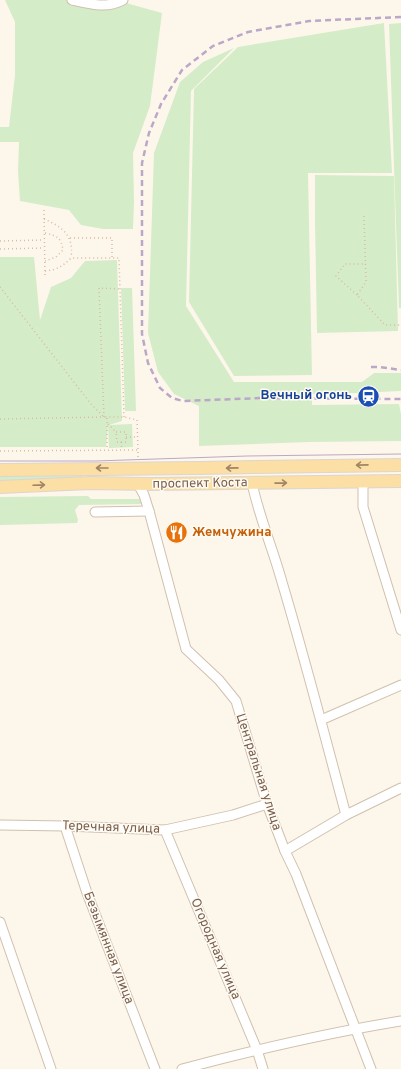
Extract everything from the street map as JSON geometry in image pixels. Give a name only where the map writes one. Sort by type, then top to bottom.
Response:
[{"type":"main road","name":"проспект Коста","points":[[0,470],[119,468],[193,469],[401,465]]},
{"type":"main road","points":[[119,468],[119,484]]},
{"type":"main road","name":"проспект Коста","points":[[0,487],[90,483],[138,484],[401,481]]},
{"type":"street","points":[[72,0],[86,4],[103,6],[119,2]]},
{"type":"street","points":[[363,481],[363,507],[401,630]]},
{"type":"street","points":[[252,483],[256,502],[282,581],[346,815]]},
{"type":"street","name":"Центральная улица","points":[[138,484],[144,495],[149,511],[186,649],[220,680],[236,701],[267,804],[285,851],[296,874],[371,1069]]},
{"type":"street","points":[[95,512],[149,511]]},
{"type":"street","points":[[321,720],[401,685]]},
{"type":"street","points":[[285,851],[346,815],[401,788]]},
{"type":"street","name":"Теречная улица","points":[[0,825],[165,830],[233,815],[267,804]]},
{"type":"street","name":"Безымянная улица","points":[[65,826],[87,893],[155,1069]]},
{"type":"street","name":"Огородная улица","points":[[165,830],[257,1050],[263,1069]]},
{"type":"street","points":[[0,922],[51,1069]]},
{"type":"street","points":[[182,1069],[257,1050],[356,1028],[401,1021]]},
{"type":"path","points":[[44,210],[45,278]]},
{"type":"path","points":[[357,295],[366,282],[364,216]]},
{"type":"path","points":[[44,219],[55,224],[70,238],[72,249],[70,258],[64,266],[54,270],[45,271]]},
{"type":"path","points":[[44,232],[57,236],[62,241],[63,250],[56,257],[45,261]]},
{"type":"path","points":[[70,238],[112,238],[112,258]]},
{"type":"path","points":[[0,241],[44,240]]},
{"type":"path","points":[[0,249],[45,248]]},
{"type":"path","points":[[70,258],[119,258],[124,417]]},
{"type":"path","points":[[366,264],[345,264],[336,276],[386,325],[401,325]]},
{"type":"path","points":[[0,287],[90,404],[105,417]]},
{"type":"path","points":[[107,450],[107,423],[105,417],[99,288],[120,289]]},
{"type":"path","points":[[0,420],[105,417],[124,417],[137,420],[138,468]]},
{"type":"path","points":[[107,423],[116,432],[117,442],[126,442],[126,432],[116,432]]},
{"type":"path","points":[[126,437],[138,437]]},
{"type":"path","points":[[121,442],[122,450]]},
{"type":"path","points":[[0,451],[138,450]]},
{"type":"green space","points":[[5,0],[102,0],[126,3],[162,13],[150,106],[133,153],[133,229],[103,229],[81,225],[69,210],[20,201],[18,171],[19,142],[0,142],[0,127],[9,127],[15,75],[15,22]]},
{"type":"green space","points":[[384,23],[392,173],[308,173],[312,375],[234,376],[189,302],[194,89],[238,47]]},
{"type":"green space","points":[[401,23],[401,308],[399,308],[389,24]]},
{"type":"green space","points":[[234,48],[191,91],[186,306],[234,382],[362,382],[374,373],[401,373],[401,391],[312,394],[312,405],[399,404],[401,414],[401,441],[309,442],[199,446],[199,406],[174,394],[158,372],[148,333],[154,153],[180,82],[203,62]]},
{"type":"green space","points":[[315,175],[394,176],[398,331],[317,333]]},
{"type":"green space","points":[[0,257],[34,257],[40,320],[51,287],[71,278],[85,261],[117,260],[122,421],[109,425],[132,424],[133,447],[109,448],[108,425],[106,447],[0,447]]},
{"type":"green space","points":[[121,288],[132,288],[136,411],[125,411]]},
{"type":"green space","points":[[0,476],[83,476],[82,480],[0,481]]},
{"type":"green space","points":[[88,496],[91,499],[141,499],[143,504],[79,505],[75,510],[78,520],[77,523],[0,525],[0,497]]},
{"type":"tram line","points":[[0,461],[95,461],[247,456],[401,454]]},
{"type":"railway","points":[[401,17],[309,21],[248,32],[213,46],[182,70],[161,104],[149,133],[142,163],[142,334],[148,363],[160,388],[172,398],[183,401],[262,398],[401,399]]},
{"type":"railway","points":[[371,367],[401,370]]},
{"type":"place","name":"Вечный огонь","points":[[368,396]]},
{"type":"place","name":"Жемчужина","points":[[177,533]]}]
